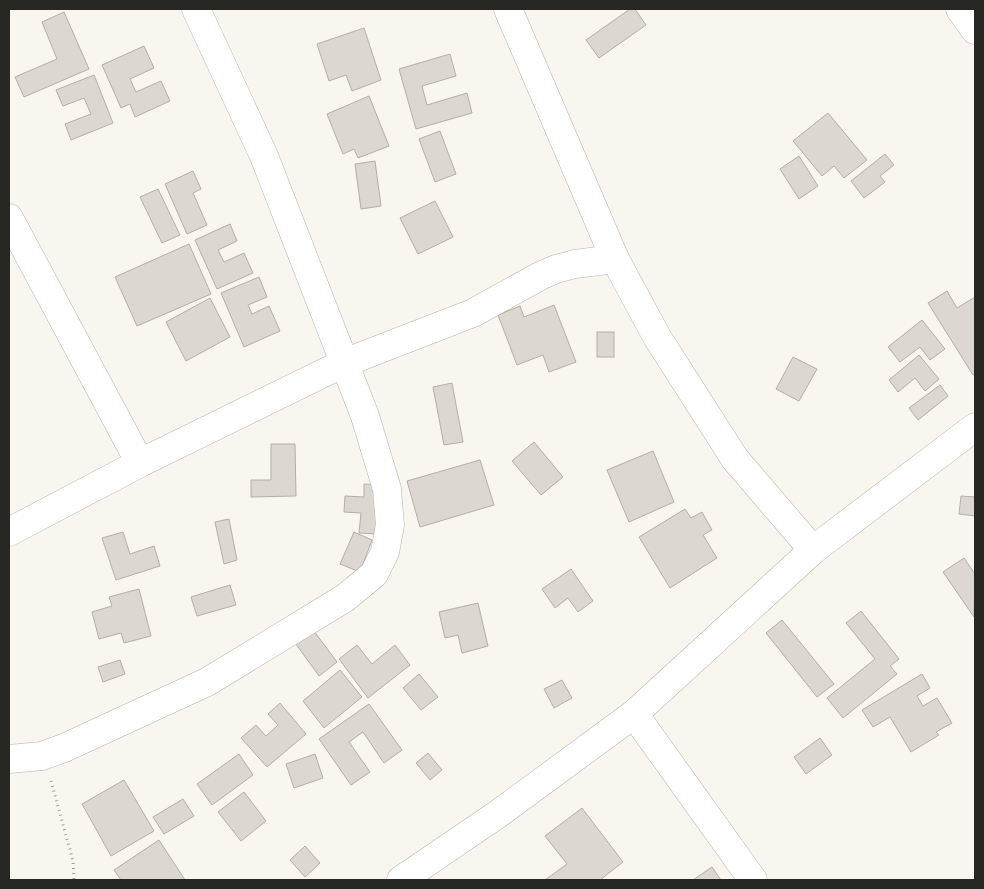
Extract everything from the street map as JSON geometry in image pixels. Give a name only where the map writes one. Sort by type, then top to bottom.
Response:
[{"type":"street","points":[[9,759],[42,756],[207,682],[345,598],[374,574],[385,552],[390,525],[387,489],[366,416],[264,156],[196,9]]},
{"type":"street","points":[[508,9],[615,259],[657,338],[735,459],[812,550]]},
{"type":"street","points":[[960,9],[975,30]]},
{"type":"street","points":[[9,218],[140,463]]},
{"type":"street","points":[[9,532],[140,463],[344,362],[472,313],[556,269],[575,264],[615,259]]},
{"type":"street","points":[[401,880],[498,814],[634,714],[812,550],[975,427]]},
{"type":"street","points":[[634,714],[753,880]]},
{"type":"path","points":[[42,756],[55,792],[73,861],[74,880]]},
{"type":"building","points":[[630,9],[635,9],[646,25],[599,58],[586,40]]},
{"type":"building","points":[[64,12],[89,69],[24,97],[15,77],[57,59],[42,22]]},
{"type":"building","points":[[364,28],[381,80],[352,91],[346,75],[329,81],[317,44]]},
{"type":"building","points":[[144,46],[154,68],[130,79],[136,92],[161,81],[170,101],[135,117],[130,104],[121,108],[102,65]]},
{"type":"building","points":[[450,54],[456,76],[422,86],[427,105],[467,93],[472,113],[416,129],[399,69]]},
{"type":"building","points":[[94,75],[113,123],[71,140],[65,124],[91,114],[84,98],[63,106],[56,90]]},
{"type":"building","points":[[369,96],[389,146],[358,158],[354,149],[343,154],[327,114]]},
{"type":"building","points":[[828,113],[867,160],[844,178],[834,166],[822,176],[793,141]]},
{"type":"building","points":[[440,131],[456,174],[435,182],[419,139]]},
{"type":"building","points":[[885,154],[894,165],[880,176],[885,182],[864,198],[851,181]]},
{"type":"building","points":[[799,156],[818,186],[799,199],[780,169]]},
{"type":"building","points":[[375,161],[381,206],[361,209],[355,164]]},
{"type":"building","points":[[193,171],[201,189],[193,193],[207,225],[187,234],[165,184]]},
{"type":"building","points":[[158,189],[180,235],[162,243],[140,197]]},
{"type":"building","points":[[435,201],[453,237],[418,254],[400,218]]},
{"type":"building","points":[[230,224],[237,241],[218,250],[224,262],[244,253],[253,273],[217,289],[195,240]]},
{"type":"building","points":[[189,244],[211,294],[137,326],[115,277]]},
{"type":"building","points":[[259,277],[267,297],[248,305],[252,314],[269,306],[280,331],[244,347],[221,293]]},
{"type":"building","points":[[947,291],[957,308],[975,297],[975,374],[973,375],[928,303]]},
{"type":"building","points":[[210,298],[230,337],[186,361],[166,322]]},
{"type":"building","points":[[554,305],[576,362],[549,372],[543,355],[517,365],[498,315],[520,306],[524,317]]},
{"type":"building","points":[[922,320],[945,349],[930,360],[920,347],[900,362],[888,347]]},
{"type":"building","points":[[597,332],[614,332],[614,357],[597,357]]},
{"type":"building","points":[[919,355],[939,379],[925,391],[915,378],[898,392],[889,380]]},
{"type":"building","points":[[793,357],[817,369],[799,401],[776,389]]},
{"type":"building","points":[[452,383],[463,442],[444,445],[433,387]]},
{"type":"building","points":[[940,385],[948,396],[918,420],[909,408]]},
{"type":"building","points":[[534,442],[563,477],[541,495],[512,461]]},
{"type":"building","points":[[271,444],[295,444],[296,496],[251,497],[251,480],[271,480]]},
{"type":"building","points":[[653,451],[674,502],[629,522],[607,470]]},
{"type":"building","points":[[480,460],[494,505],[420,527],[407,481]]},
{"type":"building","points":[[364,484],[381,485],[378,534],[359,533],[361,513],[344,512],[345,496],[364,497]]},
{"type":"building","points":[[961,496],[975,497],[975,516],[959,514]]},
{"type":"building","points":[[685,509],[691,518],[702,512],[712,530],[703,535],[717,558],[670,588],[639,537]]},
{"type":"building","points":[[229,519],[237,560],[224,564],[215,522]]},
{"type":"building","points":[[123,532],[130,554],[154,546],[160,566],[116,580],[102,538]]},
{"type":"building","points":[[354,532],[372,540],[360,572],[340,564]]},
{"type":"building","points":[[964,558],[975,574],[974,617],[943,572]]},
{"type":"building","points":[[571,569],[593,601],[578,612],[568,598],[555,608],[542,589]]},
{"type":"building","points":[[230,585],[236,605],[197,616],[191,597]]},
{"type":"building","points":[[139,589],[151,636],[124,643],[121,633],[99,639],[92,612],[112,606],[109,597]]},
{"type":"building","points":[[478,603],[488,646],[462,653],[458,635],[445,638],[439,612]]},
{"type":"building","points":[[861,611],[899,659],[890,666],[897,674],[843,718],[827,698],[875,659],[846,623]]},
{"type":"building","points":[[782,620],[834,684],[817,697],[766,633]]},
{"type":"building","points":[[311,627],[337,662],[319,676],[293,640]]},
{"type":"building","points":[[357,645],[372,664],[395,645],[410,665],[368,698],[339,659]]},
{"type":"building","points":[[120,660],[125,674],[103,682],[98,667]]},
{"type":"building","points":[[340,670],[362,697],[324,728],[303,701]]},
{"type":"building","points":[[419,674],[438,697],[421,710],[403,688]]},
{"type":"building","points":[[922,674],[930,688],[917,696],[923,706],[937,698],[952,723],[936,732],[939,735],[911,752],[890,717],[873,727],[862,710]]},
{"type":"building","points":[[562,680],[572,698],[554,708],[544,689]]},
{"type":"building","points":[[280,703],[306,734],[267,767],[241,738],[256,725],[266,736],[278,725],[268,714]]},
{"type":"building","points":[[369,704],[402,750],[384,763],[363,732],[349,742],[370,772],[351,785],[319,739]]},
{"type":"building","points":[[820,738],[832,755],[806,774],[794,757]]},
{"type":"building","points":[[428,753],[442,770],[430,780],[416,763]]},
{"type":"building","points":[[239,754],[253,775],[212,805],[197,784]]},
{"type":"building","points":[[315,754],[323,778],[294,788],[286,764]]},
{"type":"building","points":[[124,780],[154,831],[111,856],[82,804]]},
{"type":"building","points":[[244,792],[266,821],[241,841],[218,812]]},
{"type":"building","points":[[183,799],[194,816],[164,834],[153,817]]},
{"type":"building","points":[[582,808],[623,862],[600,880],[545,880],[567,864],[545,836]]},
{"type":"building","points":[[159,840],[185,880],[121,880],[114,870]]},
{"type":"building","points":[[305,846],[320,863],[305,877],[290,860]]},
{"type":"building","points":[[712,867],[721,880],[693,880]]}]
